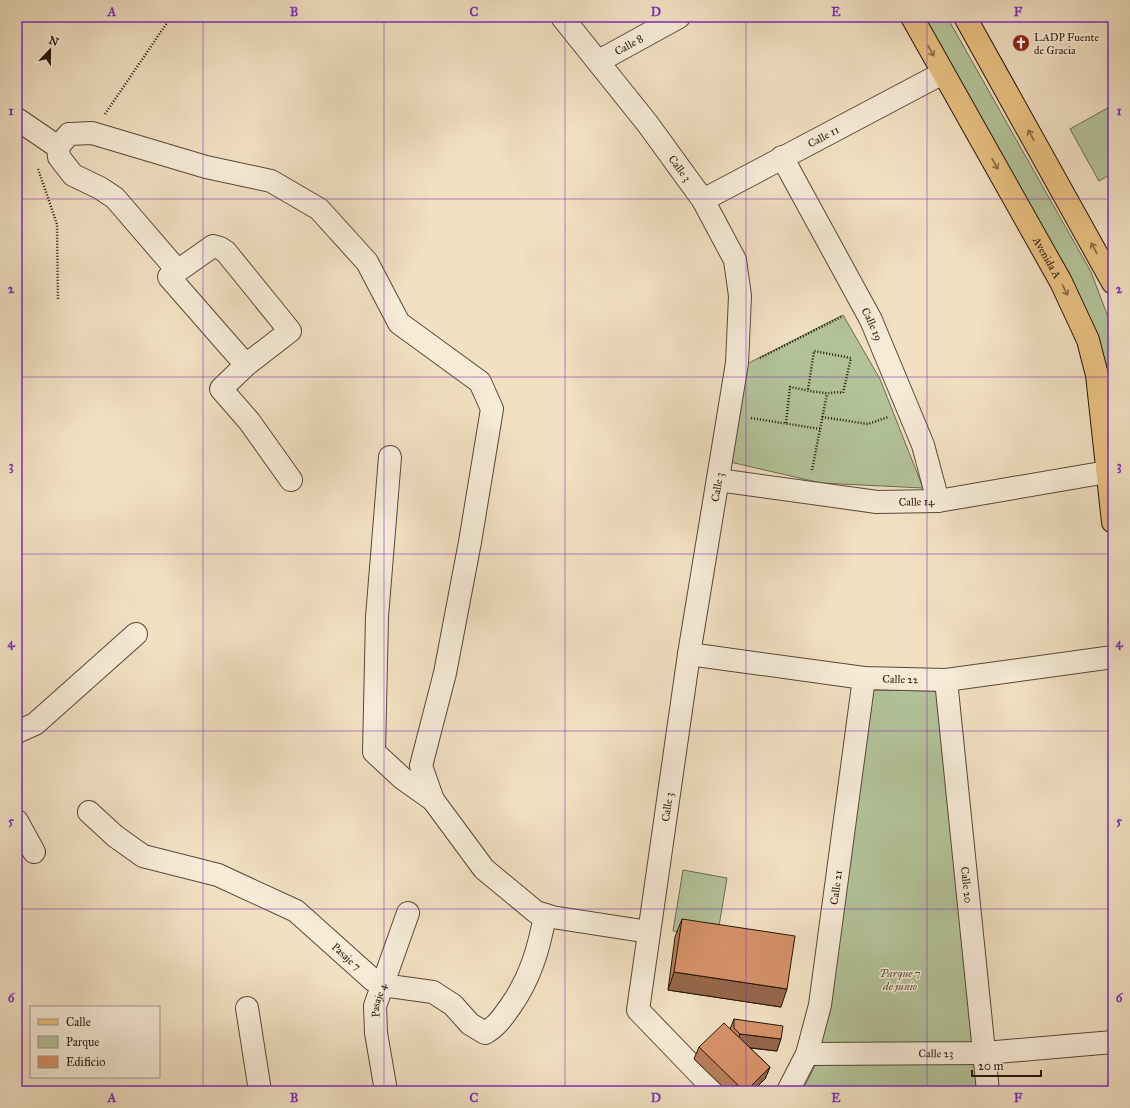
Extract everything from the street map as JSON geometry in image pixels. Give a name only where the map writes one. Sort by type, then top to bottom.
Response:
[{"type":"main road","name":"Avenida A","points":[[912,17],[1061,282],[1088,340],[1097,375],[1110,470],[1113,522]]},
{"type":"main road","points":[[965,17],[1113,283]]},
{"type":"street","name":"Calle 3","points":[[562,17],[599,61],[703,200],[735,260],[740,296],[737,363],[689,654],[638,1010],[716,1091]]},
{"type":"street","name":"Calle 8","points":[[599,61],[679,17]]},
{"type":"street","name":"Calle 11","points":[[703,200],[943,73]]},
{"type":"street","points":[[17,119],[51,143],[59,157],[73,175],[100,188],[114,198],[176,270]]},
{"type":"street","points":[[51,143],[69,134],[92,133],[206,167],[271,180],[319,209],[366,262],[399,323],[480,382],[492,410],[446,673],[421,766],[433,800],[484,869],[536,912],[545,915],[649,932]]},
{"type":"street","name":"Calle 19","points":[[782,158],[871,320],[923,445],[938,501]]},
{"type":"street","points":[[246,365],[169,277],[176,270],[213,246],[226,252],[290,331],[246,365],[221,389],[249,421],[291,480]]},
{"type":"street","points":[[390,457],[377,617],[374,752],[402,778],[433,800]]},
{"type":"street","name":"Calle 14","points":[[718,480],[877,502],[938,501],[1110,470]]},
{"type":"street","points":[[17,732],[35,724],[136,634]]},
{"type":"street","name":"Calle 22","points":[[689,654],[864,678],[946,680],[1113,657]]},
{"type":"street","name":"Calle 21","points":[[788,1091],[807,1054],[820,1005],[864,678]]},
{"type":"street","name":"Calle 20","points":[[946,680],[988,1091]]},
{"type":"street","name":"Pasaje 7","points":[[89,812],[115,836],[143,856],[218,875],[296,911],[373,980],[382,985],[433,992],[453,1005],[470,1024],[485,1033],[493,1029],[521,992],[538,952],[545,915]]},
{"type":"street","points":[[17,821],[34,852]]},
{"type":"street","name":"Pasaje 4","points":[[386,1091],[376,1033],[375,1006],[408,913]]},
{"type":"street","points":[[247,1008],[260,1091]]},
{"type":"street","name":"Calle 23","points":[[807,1054],[985,1053],[1113,1042]]},
{"type":"path","points":[[92,133],[171,17]]},
{"type":"path","points":[[51,143],[38,169],[57,224],[58,300]]},
{"type":"path","points":[[759,359],[843,316],[846,323]]},
{"type":"path","points":[[786,423],[790,387],[827,394],[836,391],[843,393],[851,358],[814,352],[808,390]]},
{"type":"path","points":[[811,474],[827,394]]},
{"type":"path","points":[[886,410],[892,424]]},
{"type":"path","points":[[822,417],[868,424],[889,416]]},
{"type":"path","points":[[747,418],[820,429]]},
{"type":"green space","points":[[921,17],[947,17],[1091,272],[1113,330],[1113,406],[1108,407],[1102,367]]},
{"type":"green space","points":[[1113,105],[1113,173],[1099,181],[1070,129]]},
{"type":"green space","points":[[843,315],[880,379],[923,488],[821,483],[730,462],[745,365]]},
{"type":"green space","name":"Parque 7 de junio","points":[[871,690],[939,691],[975,1046],[821,1048]]},
{"type":"green space","points":[[683,870],[727,878],[717,938],[673,931]]},
{"type":"green space","points":[[817,1062],[978,1063],[981,1091],[802,1091]]},
{"type":"building","points":[[682,919],[795,936],[787,989],[674,972]]},
{"type":"building","points":[[734,1019],[783,1026],[781,1039],[740,1034],[734,1028]]},
{"type":"building","points":[[724,1023],[770,1067],[746,1091],[744,1091],[699,1047]]},
{"type":"place","name":"LADP Fuente de Gracia","points":[[1021,43]]}]
